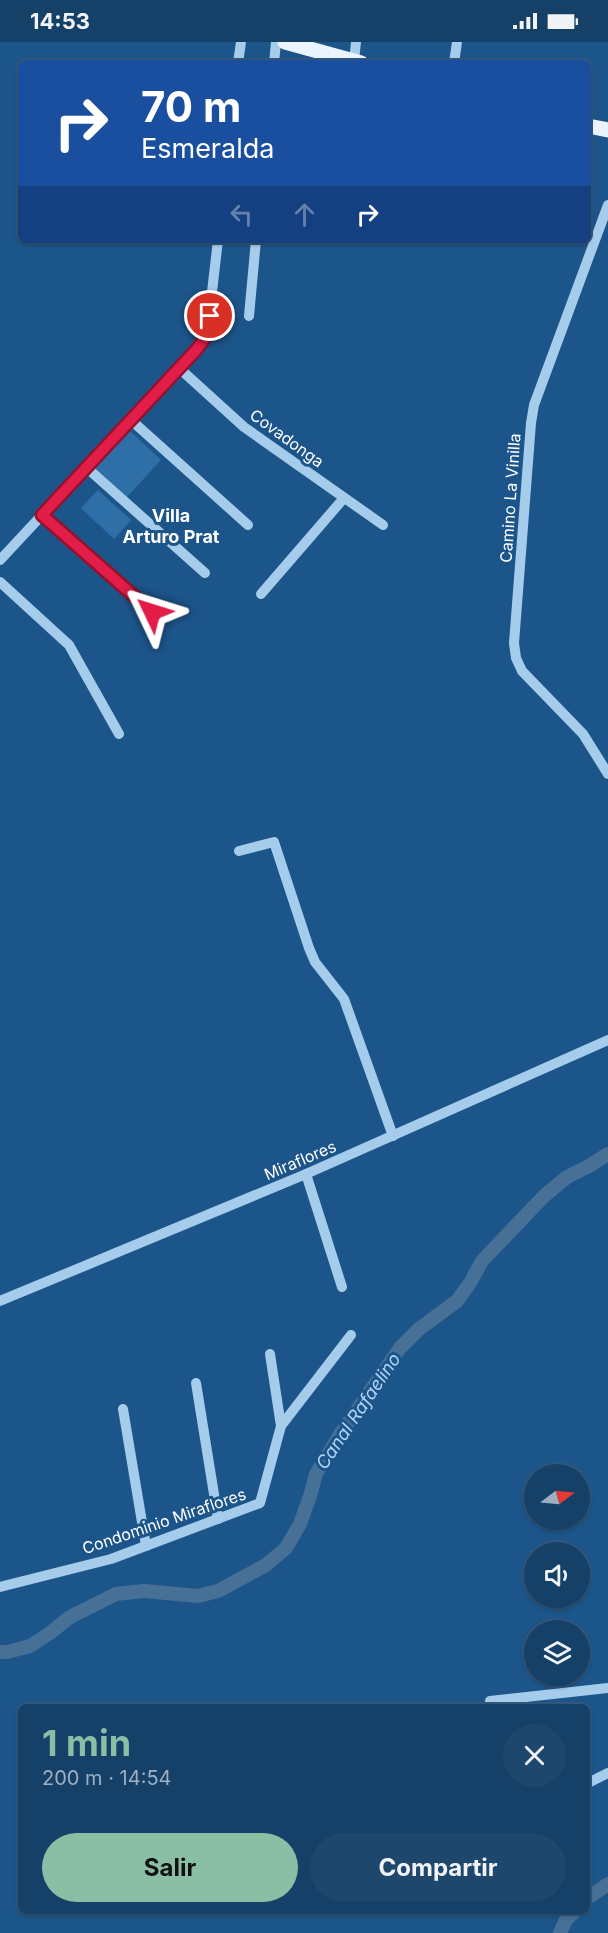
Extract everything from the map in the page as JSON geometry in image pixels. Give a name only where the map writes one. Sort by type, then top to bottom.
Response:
[{"type":"main road","points":[[285,42],[351,60]]},
{"type":"main road","points":[[591,127],[608,130]]},
{"type":"street","points":[[238,60],[241,42]]},
{"type":"street","points":[[274,60],[276,42]]},
{"type":"street","points":[[356,42],[358,60]]},
{"type":"street","points":[[454,60],[457,42]]},
{"type":"street","name":"Camino La Vinilla","points":[[608,205],[534,405],[514,643],[516,658],[522,671],[583,734],[608,774]]},
{"type":"street","points":[[0,560],[132,420],[207,335],[218,243]]},
{"type":"street","points":[[249,316],[256,243]]},
{"type":"street","name":"Covadonga","points":[[179,368],[244,427],[383,525]]},
{"type":"street","points":[[132,420],[248,525]]},
{"type":"street","points":[[87,468],[205,573]]},
{"type":"street","points":[[261,594],[344,498]]},
{"type":"street","points":[[42,515],[152,612]]},
{"type":"street","points":[[0,582],[69,645],[119,734]]},
{"type":"street","points":[[239,850],[273,842],[309,948],[315,962],[344,999],[393,1136]]},
{"type":"street","name":"Miraflores","points":[[0,1301],[306,1174],[608,1040]]},
{"type":"street","points":[[306,1174],[342,1287]]},
{"type":"street","points":[[280,1426],[351,1335]]},
{"type":"street","name":"Condominio Miraflores","points":[[0,1587],[111,1559],[260,1503],[280,1426],[270,1354]]},
{"type":"street","points":[[196,1383],[218,1519]]},
{"type":"street","points":[[123,1409],[146,1546]]},
{"type":"street","points":[[490,1701],[608,1688]]},
{"type":"street","points":[[590,1782],[608,1773]]},
{"type":"shaded area","points":[[129,430],[161,460],[127,497],[94,468]]},
{"type":"shaded area","points":[[98,490],[131,520],[114,539],[81,508]]},
{"type":"waterway","name":"Canal Rafaelino","points":[[0,1652],[30,1646],[70,1617],[116,1594],[144,1591],[198,1596],[218,1591],[266,1565],[286,1548],[300,1524],[316,1474],[339,1436],[400,1348],[419,1329],[457,1301],[482,1261],[544,1196],[567,1177],[608,1154]]},
{"type":"waterway","points":[[590,1896],[608,1884]]},
{"type":"waterway","points":[[560,1933],[566,1920],[572,1914]]},
{"type":"district","name":"Villa Arturo Prat","points":[[171,525]]},
{"type":"route","points":[[152,612],[42,515],[197,349],[207,335],[210,316]]}]
